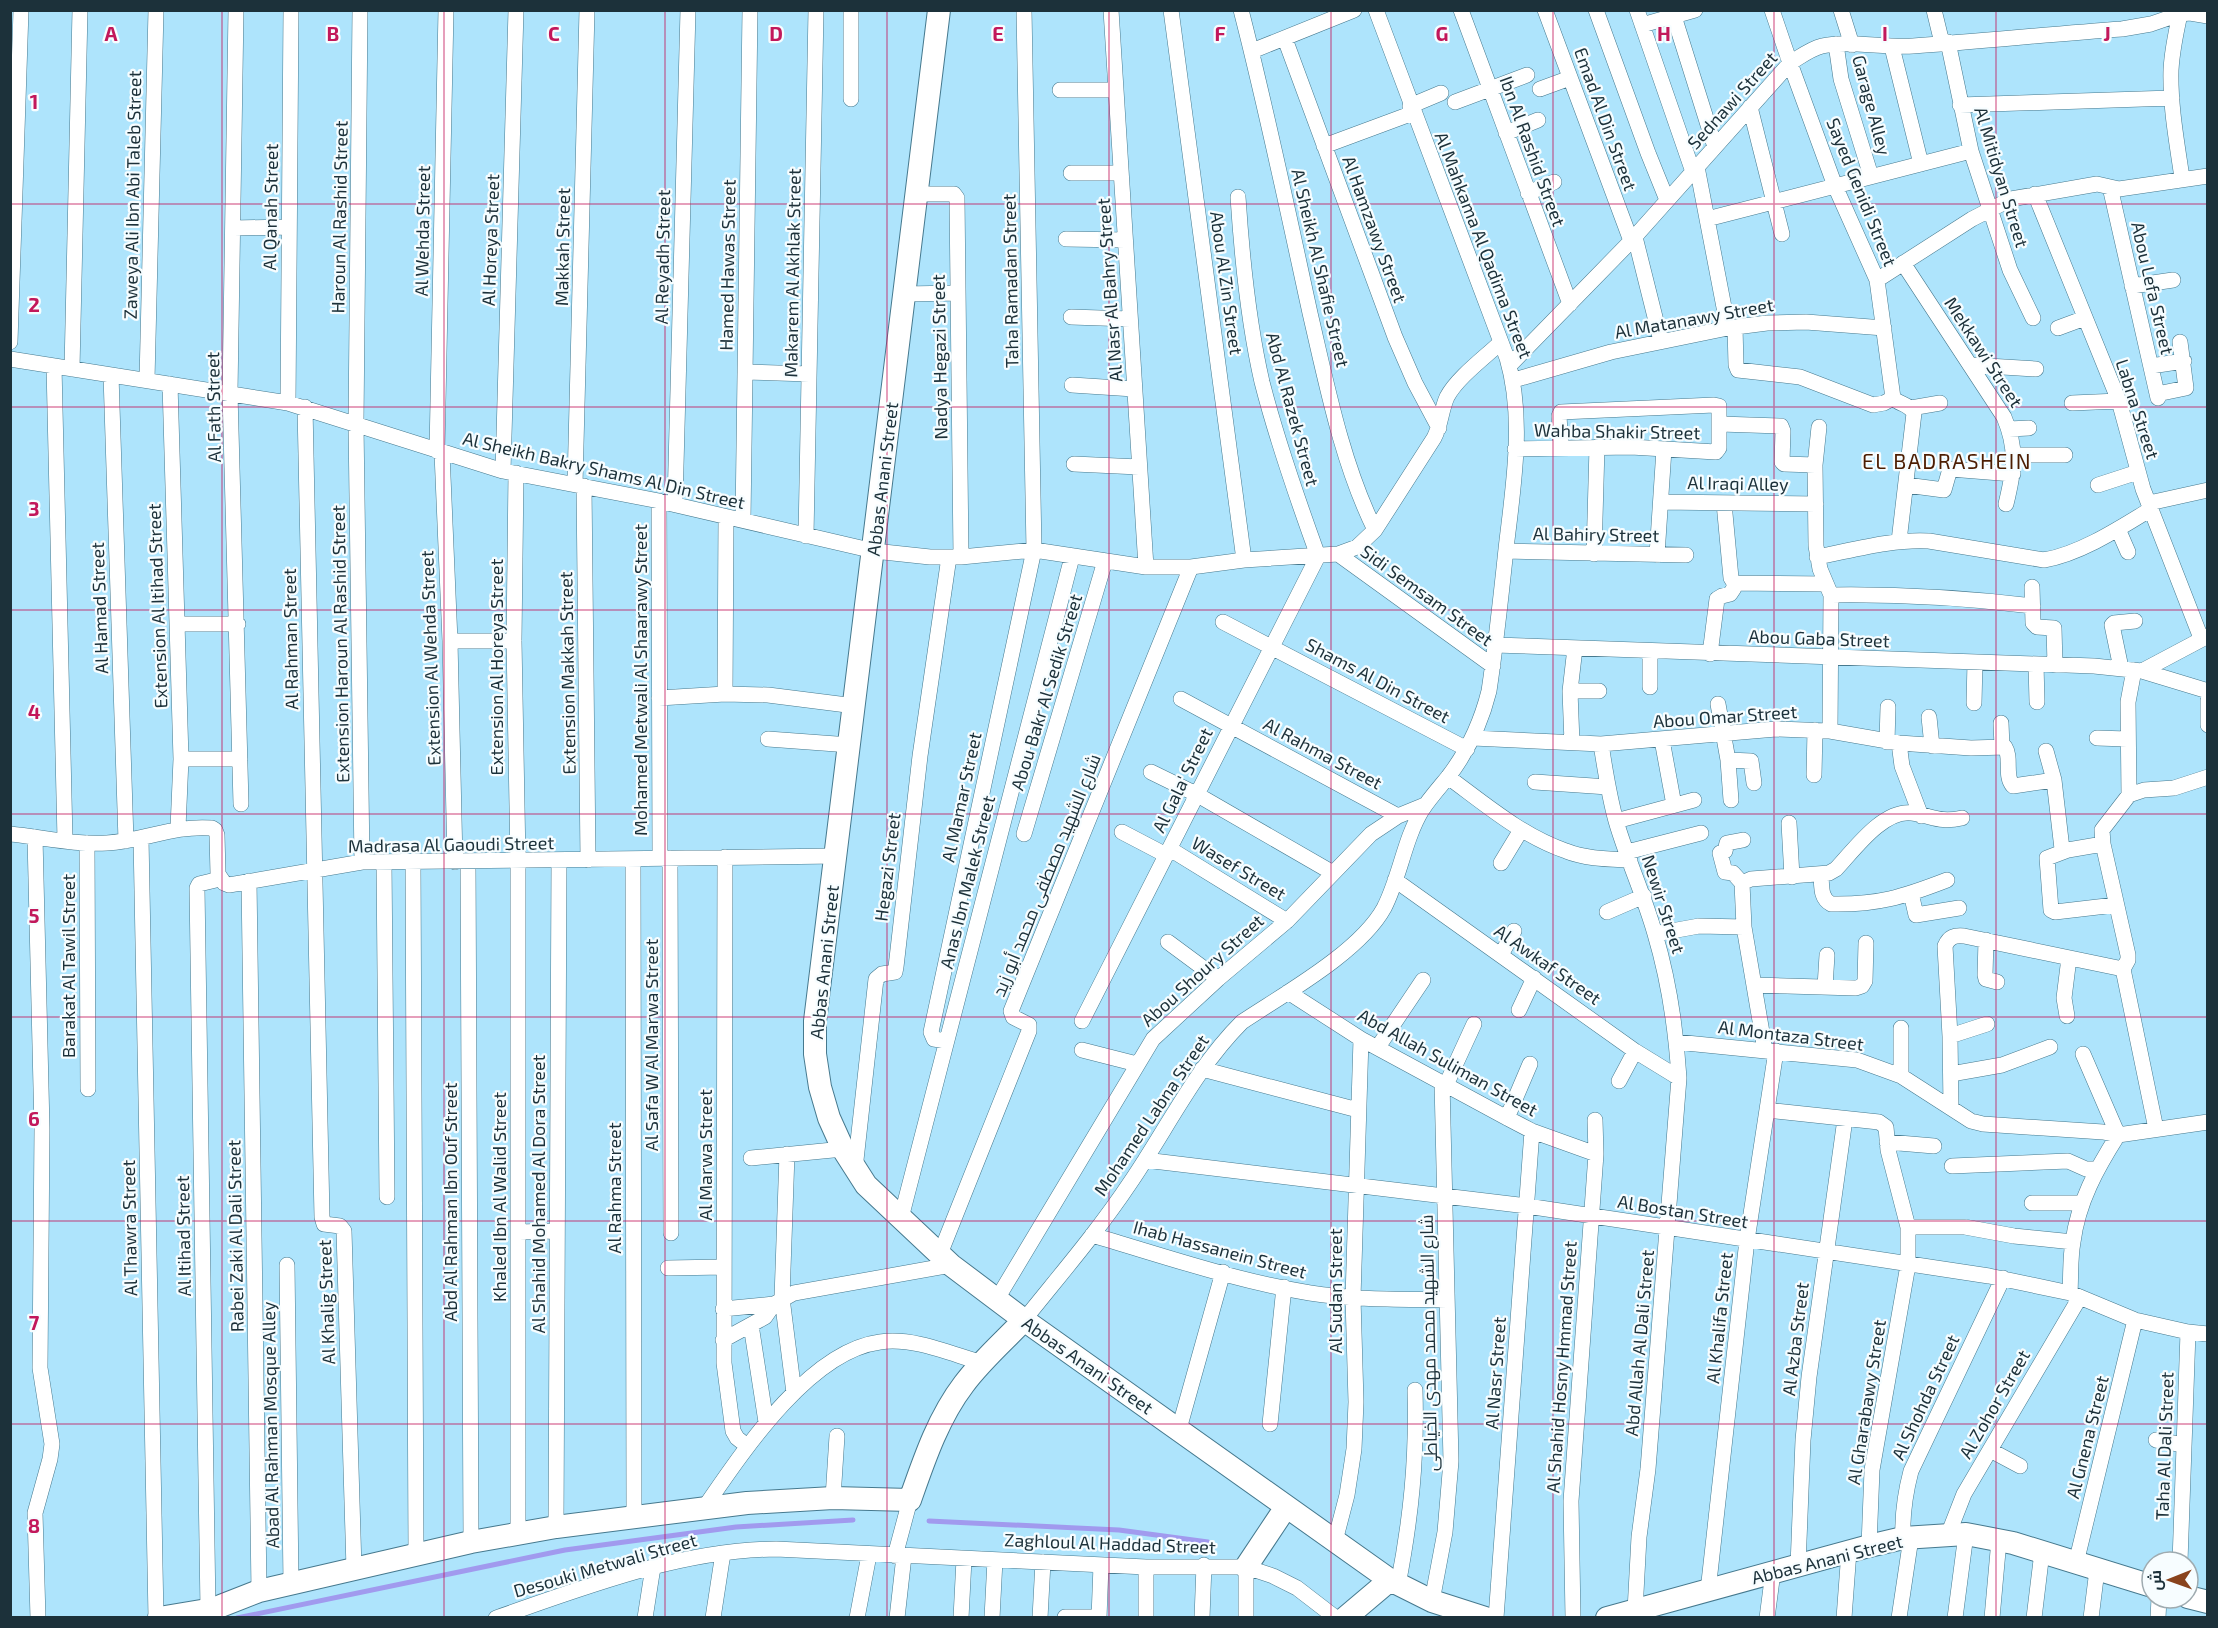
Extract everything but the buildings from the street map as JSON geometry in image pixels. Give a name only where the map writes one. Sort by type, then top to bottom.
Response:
[{"type":"street","points":[[10,342],[21,10]]},
{"type":"street","points":[[72,369],[80,10]]},
{"type":"street","name":"Zaweya Ali Ibn Abi Taleb Street","points":[[147,380],[156,10]]},
{"type":"street","name":"Al Fath Street","points":[[236,10],[230,393],[238,624],[241,804]]},
{"type":"street","name":"Al Qanah Street","points":[[288,403],[291,10]]},
{"type":"street","name":"Haroun Al Rashid Street","points":[[356,424],[360,10]]},
{"type":"street","name":"Al Wehda Street","points":[[440,452],[446,10]]},
{"type":"street","name":"Al Horeya Street","points":[[509,472],[516,10]]},
{"type":"street","name":"Makkah Street","points":[[580,485],[587,10]]},
{"type":"street","name":"Al Reyadh Street","points":[[675,504],[688,10]]},
{"type":"street","name":"Hamed Hawas Street","points":[[743,520],[750,10]]},
{"type":"street","name":"Makarem Al Akhlak Street","points":[[806,536],[816,10]]},
{"type":"street","points":[[851,10],[851,99]]},
{"type":"street","name":"Abbas Anani Street","points":[[939,10],[815,1021],[815,1054],[820,1087],[829,1118],[843,1149],[866,1185],[945,1260],[1024,1320],[1394,1582],[1431,1601],[1484,1617]]},
{"type":"street","name":"Taha Ramadan Street","points":[[1024,10],[1034,550]]},
{"type":"street","name":"Al Nasr Al Bahry Street","points":[[1111,10],[1146,567]]},
{"type":"street","name":"Abou Al Zin Street","points":[[1171,10],[1244,560]]},
{"type":"street","name":"Al Sheikh Al Shafie Street","points":[[1242,10],[1324,375],[1354,479],[1363,505],[1376,530]]},
{"type":"street","points":[[1252,51],[1354,10]]},
{"type":"street","name":"Al Mahkama Al Qadima Street","points":[[1376,10],[1511,373],[1515,449],[1493,666],[1485,707],[1470,743],[1448,777]]},
{"type":"street","name":"Ibn Al Rashid Street","points":[[1461,10],[1570,304]]},
{"type":"street","name":"Emad Al Din Street","points":[[1545,10],[1633,239],[1661,341]]},
{"type":"street","points":[[1596,10],[1647,153],[1667,200]]},
{"type":"street","points":[[1695,10],[1639,18],[1695,170],[1732,328],[1736,365],[1738,370],[1800,377],[1874,405],[1893,398],[1911,408],[1914,413],[1899,541]]},
{"type":"street","name":"Sayed Genidi Street","points":[[1772,10],[1836,186],[1877,280],[1893,398]]},
{"type":"street","points":[[1841,10],[1852,45]]},
{"type":"street","name":"Al Mitidyan Street","points":[[1934,10],[1945,43],[1971,151],[2010,270],[2033,318]]},
{"type":"street","points":[[1673,13],[1715,147]]},
{"type":"street","name":"Sednawi Street","points":[[1511,373],[1570,304],[1633,239],[1790,63],[1821,46],[1836,44],[1892,47],[2122,29],[2151,24],[2180,14],[2201,13]]},
{"type":"street","points":[[2180,14],[2172,60],[2172,98],[2182,178]]},
{"type":"street","name":"Al Hamzawy Street","points":[[1285,39],[1395,337],[1438,428]]},
{"type":"street","name":"Garage Alley","points":[[1836,44],[1841,79],[1871,176]]},
{"type":"street","points":[[1892,47],[1921,164]]},
{"type":"street","points":[[1455,102],[1527,75]]},
{"type":"street","points":[[1540,89],[1570,78]]},
{"type":"street","points":[[1060,90],[1116,90]]},
{"type":"street","points":[[1324,146],[1412,109],[1441,93]]},
{"type":"street","points":[[1960,105],[2172,98]]},
{"type":"street","points":[[1750,107],[1782,234]]},
{"type":"street","points":[[1506,134],[1538,120]]},
{"type":"street","points":[[1707,219],[1971,151]]},
{"type":"street","points":[[1071,173],[1121,173]]},
{"type":"street","points":[[1877,280],[1990,208],[2011,199],[2097,184],[2119,189],[2208,176]]},
{"type":"street","points":[[1528,193],[1554,182]]},
{"type":"street","name":"Abou Lefa Street","points":[[2110,187],[2158,396],[2186,388],[2184,361]]},
{"type":"street","name":"Nadya Hegazi Street","points":[[917,194],[954,194],[957,196],[955,557]]},
{"type":"street","name":"Labna Street","points":[[2035,194],[2119,401],[2138,472],[2150,506],[2204,637]]},
{"type":"street","name":"Abd Al Razek Street","points":[[1238,197],[1242,258],[1250,320],[1262,380],[1277,440],[1318,556]]},
{"type":"street","points":[[234,228],[290,227]]},
{"type":"street","points":[[1066,239],[1125,240]]},
{"type":"street","name":"Mekkawi Street","points":[[1903,263],[2004,417],[2014,455],[2013,474],[2006,504]]},
{"type":"street","points":[[2132,286],[2173,280]]},
{"type":"street","points":[[905,294],[958,293]]},
{"type":"street","points":[[1071,316],[1130,319]]},
{"type":"street","points":[[2058,328],[2085,318]]},
{"type":"street","name":"Al Matanawy Street","points":[[1511,373],[1661,341],[1767,323],[1806,322],[1884,328]]},
{"type":"street","points":[[2151,366],[2184,361],[2180,342]]},
{"type":"street","points":[[1338,555],[1357,547],[1376,530],[1438,428],[1443,407],[1454,387],[1500,343]]},
{"type":"street","name":"Al Sheikh Bakry Shams Al Din Street","points":[[10,359],[288,403],[509,472],[675,504],[874,552],[955,557],[1034,550],[1146,567],[1191,567],[1244,560],[1338,555]]},
{"type":"street","points":[[1971,365],[2036,369]]},
{"type":"street","points":[[54,366],[65,840]]},
{"type":"street","points":[[745,372],[809,374]]},
{"type":"street","name":"Al Hamad Street","points":[[111,375],[133,839]]},
{"type":"street","name":"Extension Al Itihad Street","points":[[170,384],[182,759],[178,828]]},
{"type":"street","points":[[1072,385],[1134,389]]},
{"type":"street","points":[[2072,403],[2119,401]]},
{"type":"street","points":[[1911,408],[1940,403]]},
{"type":"street","points":[[1561,447],[1558,416],[1561,412],[1717,405],[1720,409],[1720,424],[1781,426],[1784,464],[1815,465]]},
{"type":"street","name":"Al Rahman Street","points":[[305,407],[315,870]]},
{"type":"street","name":"Extension Haroun Al Rashid Street","points":[[356,424],[362,862]]},
{"type":"street","name":"Wahba Shakir Street","points":[[1515,449],[1597,447],[1718,451],[1720,424]]},
{"type":"street","points":[[1815,775],[1831,657],[1828,590],[1817,557],[1815,465],[1819,427]]},
{"type":"street","points":[[2009,429],[2029,428]]},
{"type":"street","points":[[1594,554],[1597,447]]},
{"type":"street","points":[[1657,555],[1664,448]]},
{"type":"street","name":"Extension Al Wehda Street","points":[[440,452],[461,862]]},
{"type":"street","points":[[2014,455],[2065,455]]},
{"type":"street","points":[[1074,464],[1139,467]]},
{"type":"street","points":[[1906,485],[1944,490],[1950,469],[2013,474]]},
{"type":"street","name":"Extension Al Horeya Street","points":[[509,472],[518,861]]},
{"type":"street","points":[[2098,485],[2138,472]]},
{"type":"street","name":"Extension Makkah Street","points":[[580,485],[588,860]]},
{"type":"street","points":[[1817,557],[1899,541],[1929,541],[2044,560],[2067,553],[2118,529],[2150,506],[2208,490]]},
{"type":"street","name":"Mohamed Metwali Al Shaarawy Street","points":[[659,501],[659,698],[665,858]]},
{"type":"street","name":"Al Iraqi Alley","points":[[1660,502],[1816,504]]},
{"type":"street","points":[[1710,654],[1716,602],[1718,597],[1732,592],[1734,583],[1731,578],[1724,502]]},
{"type":"street","points":[[725,694],[726,517]]},
{"type":"street","points":[[2118,529],[2128,552]]},
{"type":"street","name":"Al Mamar Street","points":[[946,1041],[934,1039],[931,1032],[1034,550]]},
{"type":"street","name":"Al Bahiry Street","points":[[1506,551],[1686,555]]},
{"type":"street","name":"Sidi Semsam Street","points":[[1338,555],[1493,666]]},
{"type":"street","name":"Al Gala' Street","points":[[1082,1021],[1318,556]]},
{"type":"street","name":"Hegazi Street","points":[[855,1169],[876,979],[882,974],[894,972],[896,967],[920,756],[955,557]]},
{"type":"street","name":"Anas Ibn Malek Street","points":[[901,1218],[1072,557]]},
{"type":"street","name":"Abou Bakr Al Sedik Street","points":[[1001,827],[1028,836],[1106,561]]},
{"type":"street","name":"شارع الشهيد مصطفى محمد أبو زيد","points":[[945,1260],[1030,1028],[1029,1025],[1013,1017],[1011,1011],[1191,567]]},
{"type":"street","points":[[1734,583],[1963,598],[2032,606]]},
{"type":"street","points":[[2032,587],[2034,625],[2054,628],[2055,665]]},
{"type":"street","points":[[2129,795],[2127,739],[2132,670],[2112,625],[2135,621]]},
{"type":"street","name":"Shams Al Din Street","points":[[1223,622],[1470,743]]},
{"type":"street","points":[[177,624],[238,624]]},
{"type":"street","points":[[2132,670],[2204,637]]},
{"type":"street","points":[[450,641],[514,641]]},
{"type":"street","name":"Abou Gaba Street","points":[[1495,645],[2055,665],[2132,670],[2208,691]]},
{"type":"street","points":[[1572,742],[1570,691],[1575,648]]},
{"type":"street","points":[[1650,651],[1650,687]]},
{"type":"street","points":[[1974,704],[1975,662]]},
{"type":"street","points":[[2036,664],[2037,702]]},
{"type":"street","points":[[1570,691],[1599,691]]},
{"type":"street","points":[[659,698],[725,694],[801,698],[855,706]]},
{"type":"street","name":"Al Rahma Street","points":[[1180,699],[1398,816]]},
{"type":"street","points":[[2208,700],[2208,725]]},
{"type":"street","points":[[1718,704],[1728,760],[1731,800]]},
{"type":"street","points":[[1888,707],[1893,743],[1921,816]]},
{"type":"street","points":[[1929,717],[1932,746]]},
{"type":"street","points":[[2001,723],[2002,747],[2007,749],[2009,781],[2013,786],[2054,780]]},
{"type":"street","name":"Abou Omar Street","points":[[1470,743],[1601,744],[1776,729],[1822,731],[1893,743],[1971,748],[2002,747]]},
{"type":"street","points":[[2097,738],[2127,739]]},
{"type":"street","points":[[768,739],[850,745]]},
{"type":"street","points":[[1662,740],[1674,805]]},
{"type":"street","name":"Newir Street","points":[[1601,744],[1616,820],[1644,896],[1669,988],[1679,1078]]},
{"type":"street","points":[[2046,751],[2054,780],[2061,846],[2068,850]]},
{"type":"street","points":[[182,759],[240,759]]},
{"type":"street","points":[[1728,760],[1751,761],[1754,783]]},
{"type":"street","points":[[1151,772],[1196,794],[1333,873]]},
{"type":"street","points":[[1448,777],[1521,830],[1539,841],[1568,852],[1598,858],[1628,856],[1701,833]]},
{"type":"street","name":"Mohamed Labna Street","points":[[1024,1320],[1092,1235],[1145,1160],[1202,1069],[1221,1045],[1242,1022],[1288,992],[1360,938],[1372,926],[1384,907],[1406,846],[1425,805],[1448,777]]},
{"type":"street","points":[[2156,1129],[2123,969],[2128,955],[2115,905],[2102,830],[2129,795],[2144,790],[2174,788],[2208,777]]},
{"type":"street","points":[[1535,782],[1608,787]]},
{"type":"street","points":[[1616,820],[1694,800]]},
{"type":"street","name":"Abou Shoury Street","points":[[997,1299],[1137,1065],[1162,1028],[1287,921],[1371,834],[1398,816],[1425,805]]},
{"type":"street","points":[[1743,840],[1727,843],[1725,851],[1720,853],[1725,872],[1733,873],[1746,881],[1821,875],[1836,869],[1871,831],[1886,820],[1911,813],[1948,821],[1962,818]]},
{"type":"street","points":[[1789,823],[1792,877]]},
{"type":"street","points":[[10,834],[87,843],[133,839],[178,828],[212,828],[215,830],[220,879]]},
{"type":"street","points":[[1501,863],[1521,830]]},
{"type":"street","name":"Wasef Street","points":[[1122,832],[1168,852],[1287,921]]},
{"type":"street","points":[[35,837],[42,1129],[40,1368],[52,1444],[35,1513],[38,1617]]},
{"type":"street","name":"Al Thawra Street","points":[[133,839],[158,1617]]},
{"type":"street","name":"Barakat Al Tawil Street","points":[[87,843],[88,1089]]},
{"type":"street","points":[[2103,844],[2068,850],[2047,858],[2051,910],[2055,912],[2115,905]]},
{"type":"street","name":"Madrasa Al Gaoudi Street","points":[[220,879],[229,885],[362,862],[836,856]]},
{"type":"street","name":"Al Marwa Street","points":[[725,857],[723,1340],[731,1423],[737,1438],[747,1446]]},
{"type":"street","name":"Al Safa W Al Marwa Street","points":[[665,858],[670,1233]]},
{"type":"street","name":"Al Rahma Street","points":[[633,859],[634,1516]]},
{"type":"street","name":"Al Shahid Mohamed Al Dora Street","points":[[556,1527],[559,860]]},
{"type":"street","name":"Khaled Ibn Al Walid Street","points":[[518,861],[518,1534]]},
{"type":"street","points":[[384,862],[387,1197]]},
{"type":"street","points":[[413,862],[416,1555]]},
{"type":"street","name":"Abd Al Rahman Ibn Ouf Street","points":[[461,862],[471,1542]]},
{"type":"street","name":"Al Khalig Street","points":[[315,870],[321,1217],[324,1224],[340,1226],[344,1231],[354,1569]]},
{"type":"street","points":[[1821,875],[1822,895],[1825,901],[1831,904],[1871,903],[1911,893],[1947,880]]},
{"type":"street","name":"Al Itihad Street","points":[[206,1614],[197,888],[204,882],[220,879]]},
{"type":"street","name":"Al Awkaf Street","points":[[1395,880],[1635,1051],[1679,1078]]},
{"type":"street","name":"Rabei Zaki Al Dali Street","points":[[249,881],[259,1591]]},
{"type":"street","name":"Al Khalifa Street","points":[[1708,1591],[1747,1240],[1767,1110],[1770,1050],[1754,985],[1744,927],[1746,881]]},
{"type":"street","points":[[1911,893],[1916,915],[1959,908]]},
{"type":"street","points":[[1607,912],[1644,896]]},
{"type":"street","points":[[1655,934],[1699,926],[1744,927]]},
{"type":"street","points":[[1501,955],[1514,931]]},
{"type":"street","points":[[1951,1107],[1945,946],[1948,939],[1955,935],[1986,940],[2123,969]]},
{"type":"street","points":[[1986,940],[1984,975],[1986,979],[1996,982]]},
{"type":"street","points":[[1168,942],[1218,979]]},
{"type":"street","points":[[1754,985],[1862,986],[1865,981],[1866,943]]},
{"type":"street","points":[[1826,987],[1827,955]]},
{"type":"street","points":[[2067,1016],[2064,993],[2069,958]]},
{"type":"street","points":[[1518,1010],[1534,978]]},
{"type":"street","points":[[1377,1047],[1423,980]]},
{"type":"street","name":"Abd Allah Suliman Street","points":[[1288,992],[1361,1039],[1507,1118],[1532,1131],[1596,1154]]},
{"type":"street","points":[[1444,1084],[1474,1024]]},
{"type":"street","points":[[1950,1036],[1987,1024]]},
{"type":"street","points":[[1900,1076],[1901,1028]]},
{"type":"street","name":"Al Sudan Street","points":[[1335,1540],[1347,1495],[1354,1449],[1356,1402],[1353,1298],[1361,1039]]},
{"type":"street","name":"Al Montaza Street","points":[[1676,1042],[1857,1060],[1900,1076],[1971,1121],[1983,1124],[2118,1135],[2208,1122]]},
{"type":"street","points":[[1951,1074],[2002,1065],[2050,1047]]},
{"type":"street","points":[[1082,1050],[1137,1065]]},
{"type":"street","points":[[1619,1081],[1635,1051]]},
{"type":"street","points":[[2075,1295],[2073,1242],[2082,1203],[2097,1169],[2118,1135],[2083,1054]]},
{"type":"street","points":[[1507,1118],[1530,1064]]},
{"type":"street","points":[[1202,1069],[1358,1110]]},
{"type":"street","name":"Abd Allah Al Dali Street","points":[[1635,1611],[1639,1537],[1648,1469],[1679,1078]]},
{"type":"street","name":"شارع الشهيد محمد مهدى الخياطى","points":[[1431,1601],[1445,1532],[1451,1461],[1444,1196],[1444,1084]]},
{"type":"street","points":[[1767,1110],[1845,1119]]},
{"type":"street","name":"Al Gharabawy Street","points":[[1844,1617],[1859,1548],[1908,1265],[1908,1227],[1887,1142],[1886,1127],[1884,1123],[1845,1119]]},
{"type":"street","name":"Al Azba Street","points":[[1798,1566],[1804,1430],[1845,1119]]},
{"type":"street","name":"Al Shahid Hosny Hmmad Street","points":[[1573,1617],[1571,1501],[1596,1154],[1595,1120]]},
{"type":"street","name":"Al Nasr Street","points":[[1484,1617],[1527,1206],[1532,1131]]},
{"type":"street","points":[[1887,1142],[1934,1146]]},
{"type":"street","points":[[751,1158],[843,1149]]},
{"type":"street","points":[[787,1154],[778,1301],[794,1393]]},
{"type":"street","name":"Al Bostan Street","points":[[1145,1160],[1527,1206],[2002,1278],[2075,1295],[2135,1320],[2188,1332],[2208,1334]]},
{"type":"street","points":[[1952,1166],[2068,1161],[2086,1169],[2097,1169]]},
{"type":"street","points":[[2032,1203],[2082,1203]]},
{"type":"street","points":[[1908,1227],[1965,1227],[2014,1236],[2073,1242]]},
{"type":"street","points":[[519,1232],[557,1231]]},
{"type":"street","name":"Ihab Hassanein Street","points":[[1092,1235],[1284,1287],[1353,1298],[1447,1300]]},
{"type":"street","points":[[723,1309],[778,1301],[794,1293],[945,1260]]},
{"type":"street","name":"Abad Al Rahman Mosque Alley","points":[[287,1265],[291,1584]]},
{"type":"street","points":[[668,1268],[724,1267]]},
{"type":"street","points":[[1179,1429],[1223,1272]]},
{"type":"street","name":"Al Shohda Street","points":[[1899,1617],[1907,1538],[1904,1505],[1911,1471],[2002,1278]]},
{"type":"street","points":[[1270,1424],[1284,1287]]},
{"type":"street","name":"Al Zohor Street","points":[[1955,1617],[1960,1501],[2075,1295]]},
{"type":"street","points":[[723,1340],[765,1317],[778,1301]]},
{"type":"street","points":[[897,1617],[900,1556],[910,1500],[933,1439],[948,1408],[964,1383],[1024,1320]]},
{"type":"street","name":"Al Gnena Street","points":[[2091,1617],[2086,1567],[2135,1320]]},
{"type":"street","points":[[751,1325],[766,1422]]},
{"type":"street","name":"Taha Al Dali Street","points":[[2180,1550],[2188,1332]]},
{"type":"street","points":[[704,1508],[766,1422],[794,1393],[836,1359],[850,1351],[881,1342],[913,1343],[983,1363]]},
{"type":"street","points":[[1345,1617],[1394,1582],[1414,1488],[1415,1390]]},
{"type":"street","points":[[833,1498],[837,1436]]},
{"type":"street","points":[[2156,1440],[2184,1445]]},
{"type":"street","points":[[1990,1450],[2020,1466]]},
{"type":"street","points":[[158,1617],[206,1614],[259,1591],[471,1542],[556,1527],[747,1503],[833,1498],[910,1500]]},
{"type":"street","points":[[1246,1617],[1246,1567],[1286,1507]]},
{"type":"street","name":"Abbas Anani Street","points":[[1606,1617],[1635,1611],[1859,1548],[1907,1538],[1957,1534],[1999,1540],[2140,1583]]},
{"type":"street","points":[[1992,1617],[1999,1540]]},
{"type":"street","name":"Desouki Metwali Street","points":[[495,1617],[653,1567],[723,1553],[776,1549],[869,1555]]},
{"type":"street","points":[[2034,1617],[2042,1552]]},
{"type":"street","points":[[713,1617],[723,1553]]},
{"type":"street","points":[[857,1617],[869,1555]]},
{"type":"street","name":"Zaghloul Al Haddad Street","points":[[869,1555],[1146,1566],[1246,1567],[1298,1588],[1336,1617]]},
{"type":"street","points":[[961,1617],[964,1559]]},
{"type":"street","points":[[992,1617],[994,1560]]},
{"type":"street","points":[[1040,1617],[1043,1562]]},
{"type":"street","points":[[1065,1617],[1099,1617],[1101,1564]]},
{"type":"street","points":[[1202,1617],[1203,1565]]},
{"type":"street","points":[[1146,1566],[1146,1617]]},
{"type":"street","points":[[645,1617],[653,1567]]},
{"type":"street","points":[[1767,1617],[1773,1572]]},
{"type":"waterway","points":[[237,1618],[565,1550],[736,1527],[853,1520]]},
{"type":"waterway","points":[[929,1521],[1119,1530],[1208,1542]]},
{"type":"district","name":"EL BADRASHEIN","points":[[1947,460]]}]
